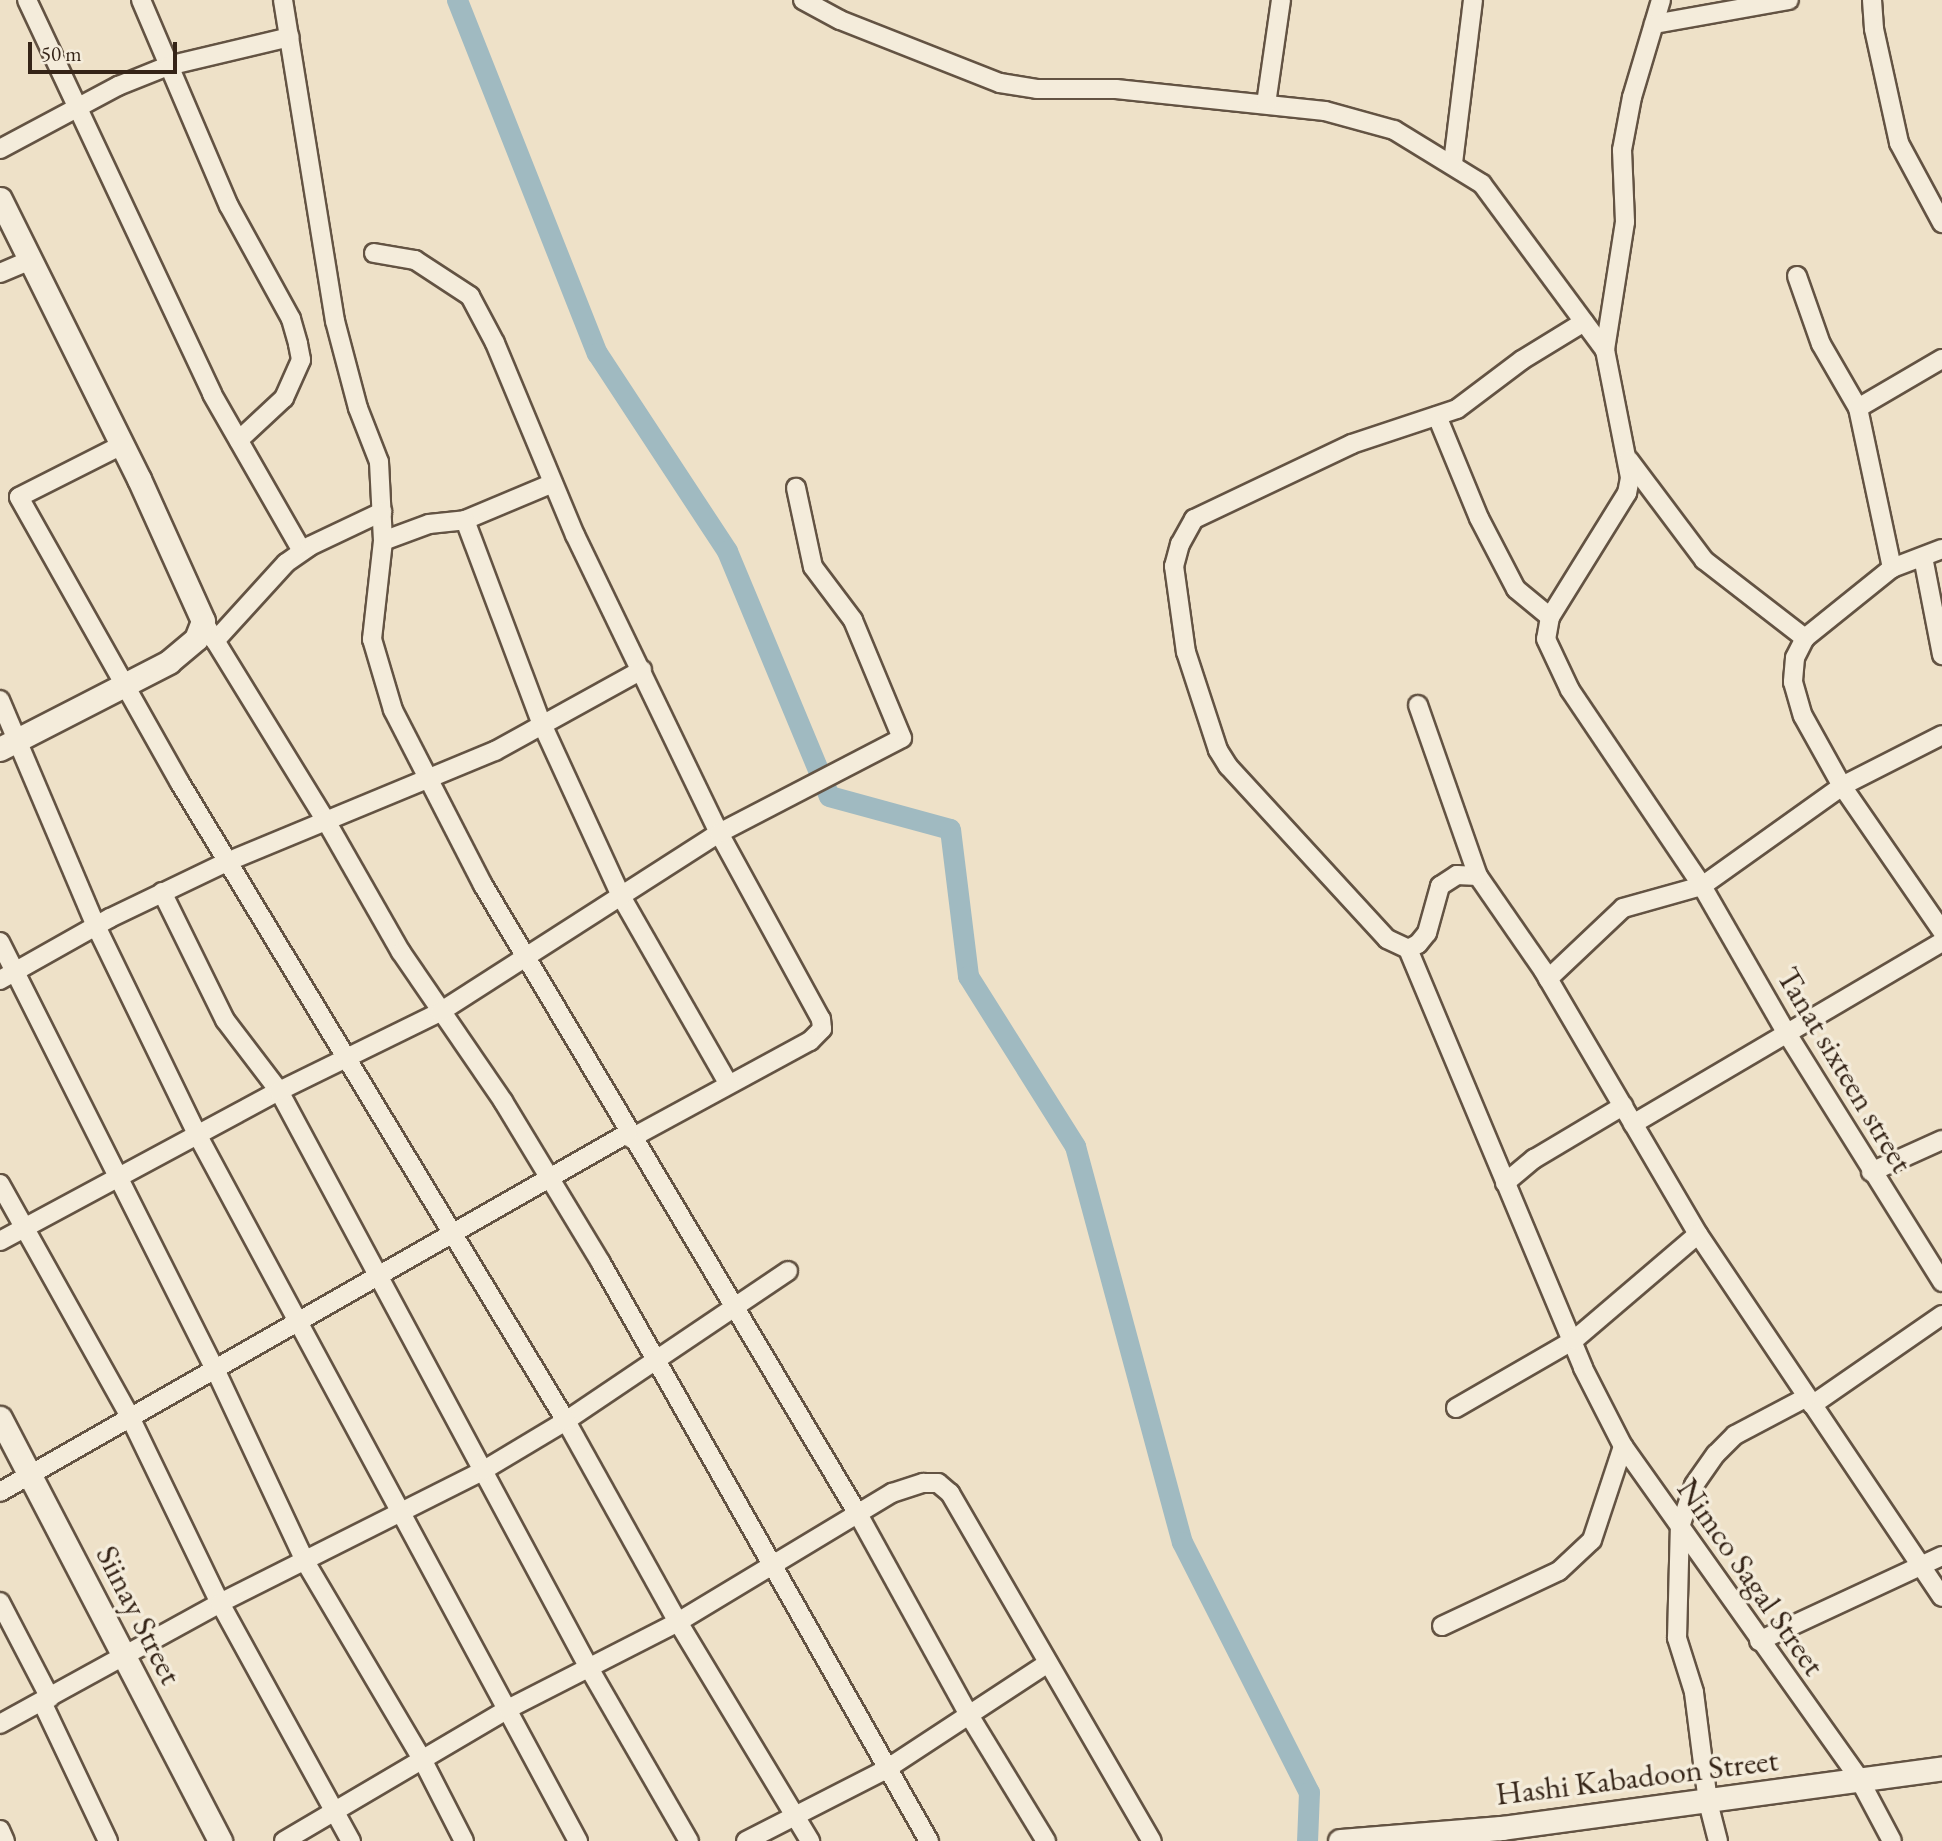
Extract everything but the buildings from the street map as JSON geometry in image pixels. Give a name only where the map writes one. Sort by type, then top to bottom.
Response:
[{"type":"street","points":[[27,0],[77,109],[239,440],[302,551]]},
{"type":"street","points":[[141,0],[229,206],[291,319],[301,360],[284,398],[239,440]]},
{"type":"street","points":[[284,0],[335,321],[358,408],[379,462],[383,541],[372,639],[393,710],[526,958],[858,1514],[969,1715],[1046,1841]]},
{"type":"street","points":[[803,0],[840,20],[1000,83],[1325,111],[1394,130],[1452,163],[1482,184],[1605,350]]},
{"type":"street","points":[[1266,104],[1280,0]]},
{"type":"street","points":[[1452,163],[1474,0]]},
{"type":"street","points":[[1437,416],[1479,519],[1516,589],[1550,617],[1627,493],[1626,455],[1605,350],[1625,222],[1622,150],[1661,0]]},
{"type":"street","points":[[1654,24],[1789,0]]},
{"type":"street","points":[[1872,0],[1874,29],[1899,143],[1942,223]]},
{"type":"street","points":[[0,149],[168,66],[290,37]]},
{"type":"street","points":[[0,199],[122,445],[203,621],[326,819],[440,1012],[503,1101],[550,1179],[656,1360],[884,1769],[929,1841]]},
{"type":"street","points":[[0,1492],[32,1476],[129,1415],[215,1370],[452,1233],[810,1041],[822,1029],[818,1009],[719,833],[553,483],[495,343],[470,296],[415,260],[374,253]]},
{"type":"street","points":[[0,273],[30,260]]},
{"type":"street","points":[[1797,276],[1821,344],[1858,408],[1892,568]]},
{"type":"street","points":[[1478,876],[1457,875],[1440,886],[1427,933],[1408,949],[1387,939],[1280,825],[1218,750],[1186,652],[1174,566],[1180,544],[1194,519],[1352,444],[1457,409],[1522,360],[1584,322]]},
{"type":"street","points":[[1858,408],[1942,359]]},
{"type":"street","points":[[122,445],[19,497],[229,861],[349,1056],[566,1421],[678,1622],[810,1841]]},
{"type":"street","points":[[1626,455],[1704,560],[1805,638]]},
{"type":"street","points":[[383,541],[429,524],[465,520],[553,483]]},
{"type":"street","points":[[0,1241],[119,1180],[279,1091],[440,1012],[622,898],[719,833],[843,772],[902,738],[853,620],[813,567],[796,488]]},
{"type":"street","points":[[215,642],[286,563],[302,551],[382,512]]},
{"type":"street","points":[[465,520],[541,722],[622,898],[728,1083]]},
{"type":"street","points":[[1942,550],[1892,568],[1805,638],[1795,658],[1793,682],[1803,716],[1842,786],[1942,931]]},
{"type":"street","points":[[1923,557],[1942,654]]},
{"type":"street","name":"Tanat sixteen street","points":[[1550,617],[1546,639],[1570,690],[1702,886],[1786,1032],[1942,1282]]},
{"type":"street","points":[[7,746],[127,685],[186,651],[203,621]]},
{"type":"street","points":[[8,976],[96,926],[229,861],[495,751],[541,722],[642,670]]},
{"type":"street","points":[[0,700],[7,746],[198,1136],[578,1841]]},
{"type":"street","points":[[1418,705],[1478,876],[1548,979],[1698,1234],[1919,1568],[1942,1597]]},
{"type":"street","points":[[1548,979],[1623,908],[1702,886],[1842,786],[1942,735]]},
{"type":"street","points":[[162,892],[225,1020],[279,1091],[589,1668],[689,1841]]},
{"type":"street","points":[[0,942],[8,976],[119,1180],[215,1370],[306,1563],[422,1759],[464,1841]]},
{"type":"street","points":[[1633,1124],[1942,942]]},
{"type":"street","name":"Nimco Sagal Street","points":[[1408,949],[1505,1183],[1574,1340],[1583,1368],[1623,1446],[1858,1777],[1892,1841]]},
{"type":"street","points":[[1505,1183],[1534,1159],[1623,1106]]},
{"type":"street","points":[[1871,1172],[1942,1140]]},
{"type":"street","points":[[0,1184],[129,1415],[220,1603],[351,1841]]},
{"type":"street","points":[[1456,1408],[1574,1340],[1698,1234]]},
{"type":"street","points":[[0,1724],[220,1603],[306,1563],[484,1470],[566,1421],[788,1272]]},
{"type":"street","points":[[1718,1841],[1708,1802],[1694,1692],[1677,1638],[1680,1527],[1694,1485],[1716,1454],[1735,1435],[1809,1401],[1942,1315]]},
{"type":"street","name":"Siinay Street","points":[[0,1418],[220,1841]]},
{"type":"street","points":[[1442,1626],[1559,1571],[1592,1540],[1623,1446]]},
{"type":"street","points":[[284,1841],[508,1709],[678,1622],[892,1493],[938,1483],[950,1493],[1152,1841]]},
{"type":"street","points":[[1759,1641],[1942,1556]]},
{"type":"street","points":[[0,1602],[108,1841]]},
{"type":"street","points":[[746,1841],[884,1769],[1048,1663]]},
{"type":"street","name":"Hashi Kabadoon Street","points":[[1340,1841],[1503,1835],[1858,1777],[1942,1769]]},
{"type":"street","points":[[0,1830],[5,1841]]},
{"type":"waterway","points":[[457,0],[597,353],[727,551],[829,796],[950,829],[968,976],[1075,1146],[1182,1542],[1309,1792],[1307,1841]]}]
